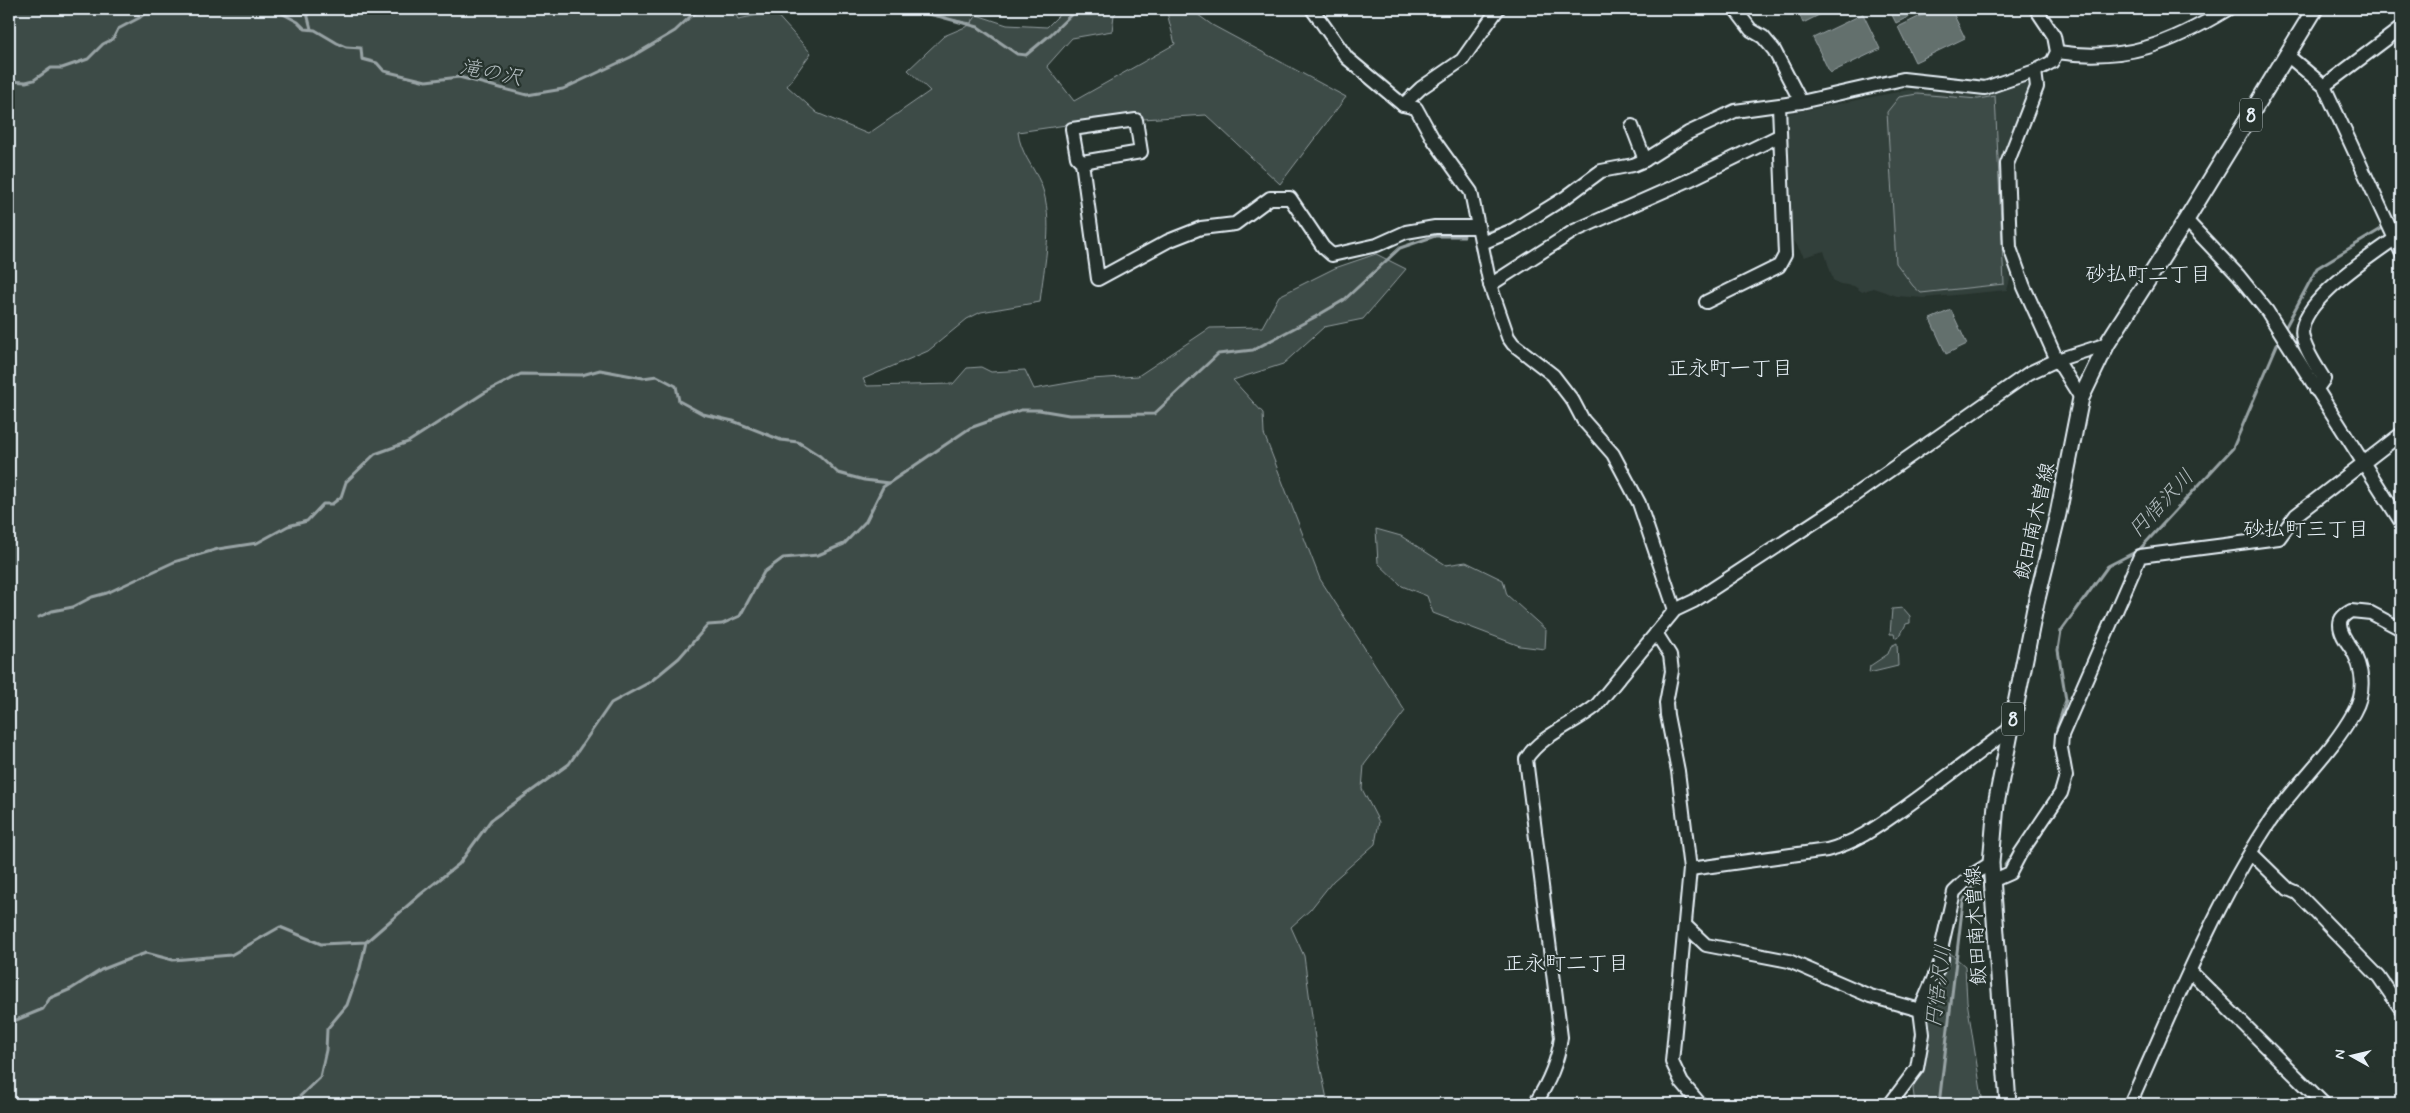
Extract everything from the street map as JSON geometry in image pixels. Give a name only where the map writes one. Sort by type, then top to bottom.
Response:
[{"type":"main road","name":"飯田南木曽線","points":[[2008,1104],[1991,863],[1996,804],[2081,398],[2107,344],[2186,220],[2315,9]]},
{"type":"street","points":[[1312,9],[1347,58],[1403,104],[1416,108],[1433,139],[1470,192],[1490,285],[1498,313],[1513,344],[1553,375],[1573,401],[1583,420],[1613,454],[1638,503],[1675,610]]},
{"type":"street","points":[[1403,104],[1421,88],[1462,60],[1498,9]]},
{"type":"street","points":[[1735,9],[1751,30],[1763,37],[1774,50],[1801,102]]},
{"type":"street","points":[[1482,243],[1513,230],[1601,171],[1633,165],[1645,160],[1688,133],[1735,111],[1801,102],[1903,79],[1985,88],[2035,71],[2052,62],[2057,52],[2054,36],[2036,9]]},
{"type":"street","points":[[2057,52],[2103,56],[2124,54],[2156,45],[2186,32],[2228,9]]},
{"type":"street","points":[[2324,86],[2401,28]]},
{"type":"street","points":[[2287,55],[2324,86],[2401,252]]},
{"type":"street","points":[[2035,71],[2037,87],[2007,164],[2010,248],[2024,287],[2057,360],[2081,398]]},
{"type":"street","points":[[1706,302],[1779,266],[1785,255],[1779,106]]},
{"type":"street","points":[[1082,162],[1140,152],[1136,120],[1072,129],[1077,156],[1082,162],[1098,279],[1168,241],[1201,228],[1235,224],[1270,198],[1290,198],[1323,246],[1332,255],[1377,244],[1406,232],[1435,227],[1476,227]]},
{"type":"street","points":[[1632,126],[1645,160]]},
{"type":"street","points":[[1490,285],[1574,231],[1682,184],[1779,136]]},
{"type":"street","points":[[2186,220],[2238,275],[2279,330],[2401,522]]},
{"type":"street","points":[[2316,390],[2324,380],[2302,338],[2302,325],[2306,316],[2392,230]]},
{"type":"street","points":[[1535,1104],[1549,1082],[1559,1054],[1561,1037],[1526,759],[1534,746],[1596,706],[1675,610],[1694,601],[1833,510],[2030,373],[2057,360],[2107,344]]},
{"type":"street","points":[[1992,881],[2010,873],[2020,854],[2061,793],[2066,776],[2061,748],[2062,735],[2140,556],[2279,538],[2296,515],[2401,434]]},
{"type":"street","points":[[2130,1104],[2227,893],[2267,825],[2344,731],[2361,700],[2363,689],[2361,673],[2353,652],[2343,636],[2340,625],[2342,617],[2351,610],[2371,613],[2401,629]]},
{"type":"street","points":[[1656,633],[1670,655],[1672,671],[1666,703],[1667,715],[1678,770],[1690,869],[1672,1062],[1682,1083],[1700,1104]]},
{"type":"street","points":[[1690,869],[1827,850],[1847,845],[1895,814],[2011,728]]},
{"type":"street","points":[[2251,853],[2288,889],[2297,893],[2379,978],[2401,1009]]},
{"type":"street","points":[[1890,1104],[1917,1068],[1923,1034],[1920,1010],[1942,959],[1942,945],[1954,892],[1991,863]]},
{"type":"street","points":[[1686,926],[1706,945],[1789,961],[1870,996],[1920,1010]]},
{"type":"street","points":[[2190,971],[2324,1104]]},
{"type":"shaded area","points":[[9,9],[733,9],[738,19],[774,12],[811,53],[787,86],[817,113],[868,134],[930,91],[908,70],[944,36],[970,25],[977,15],[1007,25],[1047,27],[1065,9],[1120,9],[1114,15],[1112,31],[1072,38],[1047,66],[1074,101],[1175,44],[1166,9],[1190,9],[1212,25],[1346,97],[1280,184],[1206,115],[1080,123],[1018,132],[1024,152],[1041,184],[1047,213],[1047,243],[1040,302],[981,312],[967,319],[928,351],[863,379],[867,386],[953,384],[967,368],[981,367],[991,372],[1025,370],[1034,389],[1091,379],[1138,376],[1210,328],[1262,327],[1279,296],[1335,268],[1376,254],[1406,269],[1363,319],[1324,327],[1283,364],[1233,380],[1263,413],[1264,434],[1320,579],[1405,711],[1364,765],[1362,789],[1379,822],[1375,844],[1333,881],[1310,910],[1291,927],[1304,956],[1316,1046],[1328,1104],[9,1104]]},
{"type":"shaded area","points":[[917,9],[975,9],[971,23],[922,14]]},
{"type":"shaded area","points":[[1797,9],[1831,9],[1803,23]]},
{"type":"shaded area","points":[[1889,9],[1924,9],[1896,23]]},
{"type":"shaded area","points":[[1935,9],[1951,9],[1965,38],[1915,62],[1898,27]]},
{"type":"shaded area","points":[[1863,14],[1880,49],[1830,73],[1813,38]]},
{"type":"shaded area","points":[[2024,83],[2032,87],[2001,159],[2010,280],[2007,290],[1924,298],[1897,296],[1873,288],[1862,292],[1854,286],[1840,284],[1833,280],[1824,251],[1804,257],[1787,229],[1785,114],[1908,90],[1978,96]]},
{"type":"shaded area","points":[[1917,94],[1978,99],[1995,96],[2004,284],[1921,293],[1913,286],[1896,263],[1887,112],[1899,97]]},
{"type":"shaded area","points":[[1951,310],[1967,344],[1946,354],[1930,319]]},
{"type":"shaded area","points":[[1376,529],[1401,536],[1446,565],[1466,562],[1503,580],[1507,595],[1546,630],[1545,649],[1520,646],[1433,613],[1427,596],[1402,586],[1378,563]]},
{"type":"shaded area","points":[[1903,608],[1910,616],[1910,623],[1906,624],[1901,634],[1895,638],[1894,634],[1890,634],[1892,609]]},
{"type":"shaded area","points":[[1897,643],[1898,666],[1869,673],[1870,666],[1888,654],[1891,646]]},
{"type":"shaded area","points":[[1949,952],[1965,966],[1967,1001],[1983,1104],[1915,1104],[1913,1089],[1922,1061],[1926,1022]]},
{"type":"waterway","name":"滝の沢","points":[[9,81],[26,82],[34,80],[51,68],[62,68],[88,59],[103,44],[113,39],[118,29],[139,18],[150,9]]},
{"type":"waterway","name":"滝の沢","points":[[274,9],[298,22],[305,29],[315,30],[346,47],[361,48],[362,59],[377,63],[384,71],[426,81],[459,77],[527,95],[563,89],[631,57],[675,31],[692,15],[703,9]]},
{"type":"waterway","points":[[306,9],[311,29]]},
{"type":"waterway","name":"滝の沢","points":[[912,9],[978,27],[1017,54],[1026,55],[1076,10],[1087,9]]},
{"type":"waterway","name":"円悟沢川","points":[[2392,223],[2401,217]]},
{"type":"waterway","name":"円悟沢川","points":[[2284,330],[2317,268],[2386,226]]},
{"type":"waterway","points":[[1485,233],[1504,227]]},
{"type":"waterway","points":[[9,1023],[43,1009],[50,998],[71,989],[101,970],[146,953],[173,960],[231,955],[280,927],[321,944],[366,942],[459,864],[491,820],[569,764],[611,703],[650,682],[679,658],[708,625],[722,624],[740,616],[764,572],[783,558],[818,555],[844,544],[866,521],[883,487],[970,428],[1021,410],[1039,410],[1069,415],[1154,414],[1218,354],[1253,350],[1315,317],[1344,300],[1400,248],[1435,236],[1464,236]]},
{"type":"waterway","name":"円悟沢川","points":[[2056,736],[2066,700],[2058,650],[2061,631],[2108,566],[2139,550],[2233,448],[2280,338]]},
{"type":"waterway","points":[[39,617],[52,611],[73,607],[174,562],[218,549],[257,543],[288,526],[307,521],[323,504],[332,504],[341,497],[346,482],[375,454],[408,442],[484,393],[521,374],[582,375],[600,370],[643,378],[657,376],[676,386],[679,401],[703,414],[733,421],[781,440],[798,442],[820,456],[838,473],[864,480],[889,483]]},
{"type":"waterway","name":"円悟沢川","points":[[2005,865],[2016,849]]},
{"type":"waterway","name":"円悟沢川","points":[[1939,1104],[1963,902],[1970,890],[1983,879]]},
{"type":"waterway","points":[[292,1104],[320,1077],[326,1050],[327,1029],[347,1005],[360,968],[366,942]]},
{"type":"district","name":"砂払町二丁目","points":[[2148,274]]},
{"type":"district","name":"正永町一丁目","points":[[1730,368]]},
{"type":"district","name":"砂払町三丁目","points":[[2306,529]]},
{"type":"district","name":"正永町二丁目","points":[[1566,963]]}]
